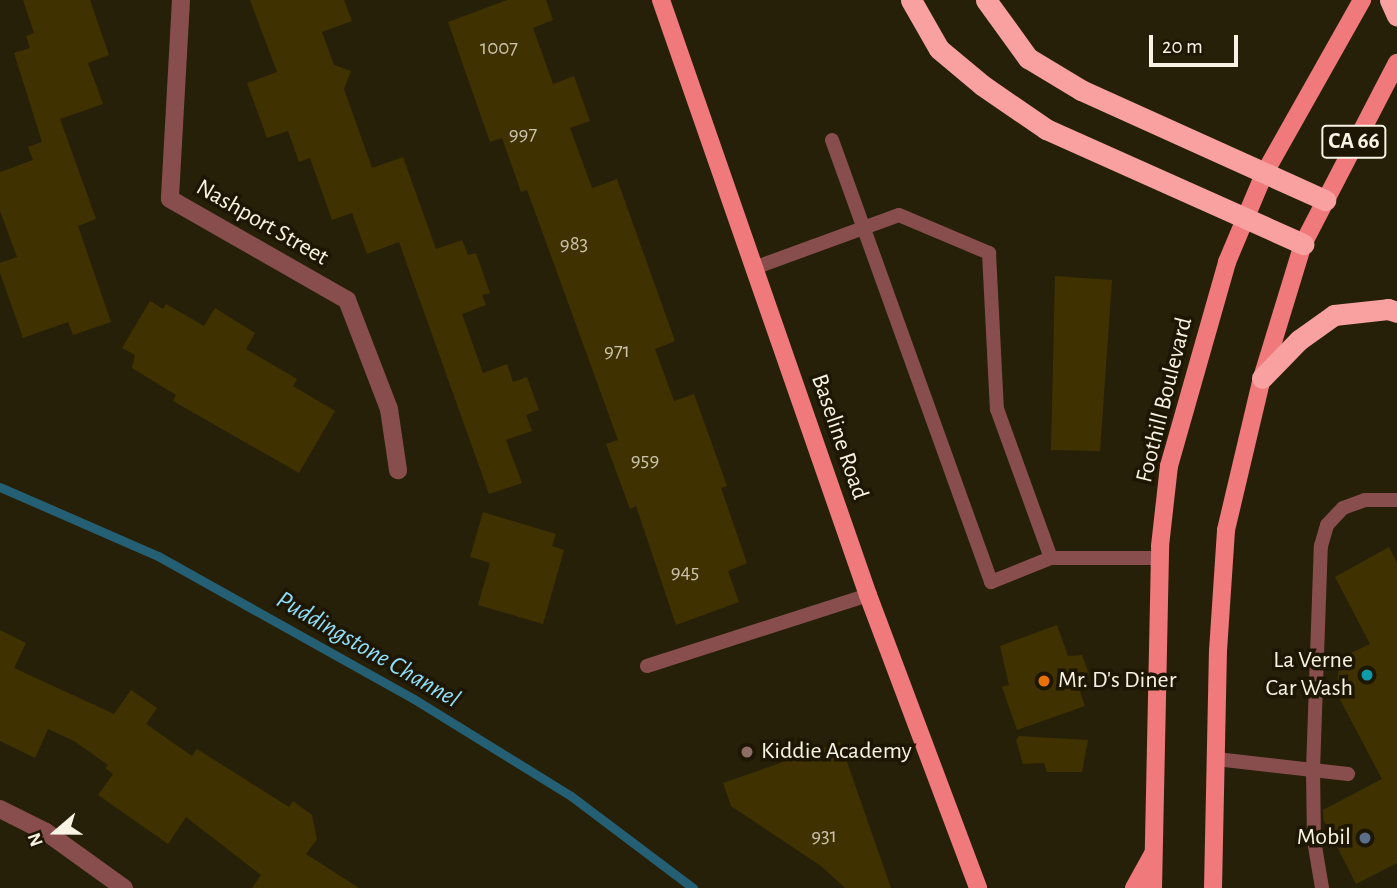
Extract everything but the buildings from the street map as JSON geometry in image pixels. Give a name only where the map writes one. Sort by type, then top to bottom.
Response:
[{"type":"highway","points":[[911,0],[939,49],[982,85],[1046,129],[1303,244]]},
{"type":"highway","points":[[986,0],[1028,58],[1081,90],[1325,200]]},
{"type":"highway","points":[[1390,0],[1397,16]]},
{"type":"highway","points":[[1262,378],[1299,340],[1334,315],[1388,309],[1397,312]]},
{"type":"main road","name":"Baseline Road","points":[[661,0],[868,595],[978,888]]},
{"type":"main road","name":"Foothill Boulevard","points":[[1153,888],[1159,558],[1169,466],[1188,391],[1227,261],[1264,174],[1362,0]]},
{"type":"main road","name":"CA 66","points":[[1303,244],[1397,63]]},
{"type":"main road","points":[[1213,888],[1226,530],[1262,378],[1303,244]]},
{"type":"main road","points":[[1134,888],[1155,851]]},
{"type":"street","name":"Nashport Street","points":[[181,0],[170,199],[347,300],[389,409],[398,470]]},
{"type":"street","points":[[0,809],[46,832],[124,888]]},
{"type":"lane","points":[[832,140],[991,582],[1051,558],[1159,558]]},
{"type":"lane","points":[[754,268],[900,215],[989,253],[997,409],[1051,558]]},
{"type":"lane","points":[[1322,888],[1314,840],[1313,770],[1321,545],[1327,525],[1343,508],[1365,500],[1397,500]]},
{"type":"lane","points":[[648,666],[868,595]]},
{"type":"lane","points":[[1216,758],[1348,774]]},
{"type":"waterway","name":"Puddingstone Channel","points":[[0,487],[158,556],[414,699],[571,796],[693,888]]},
{"type":"place","name":"La Verne Car Wash","points":[[1367,675]]},
{"type":"place","name":"Mr. D's Diner","points":[[1044,681]]},
{"type":"place","name":"Kiddie Academy","points":[[747,752]]},
{"type":"place","name":"Mobil","points":[[1365,838]]}]
